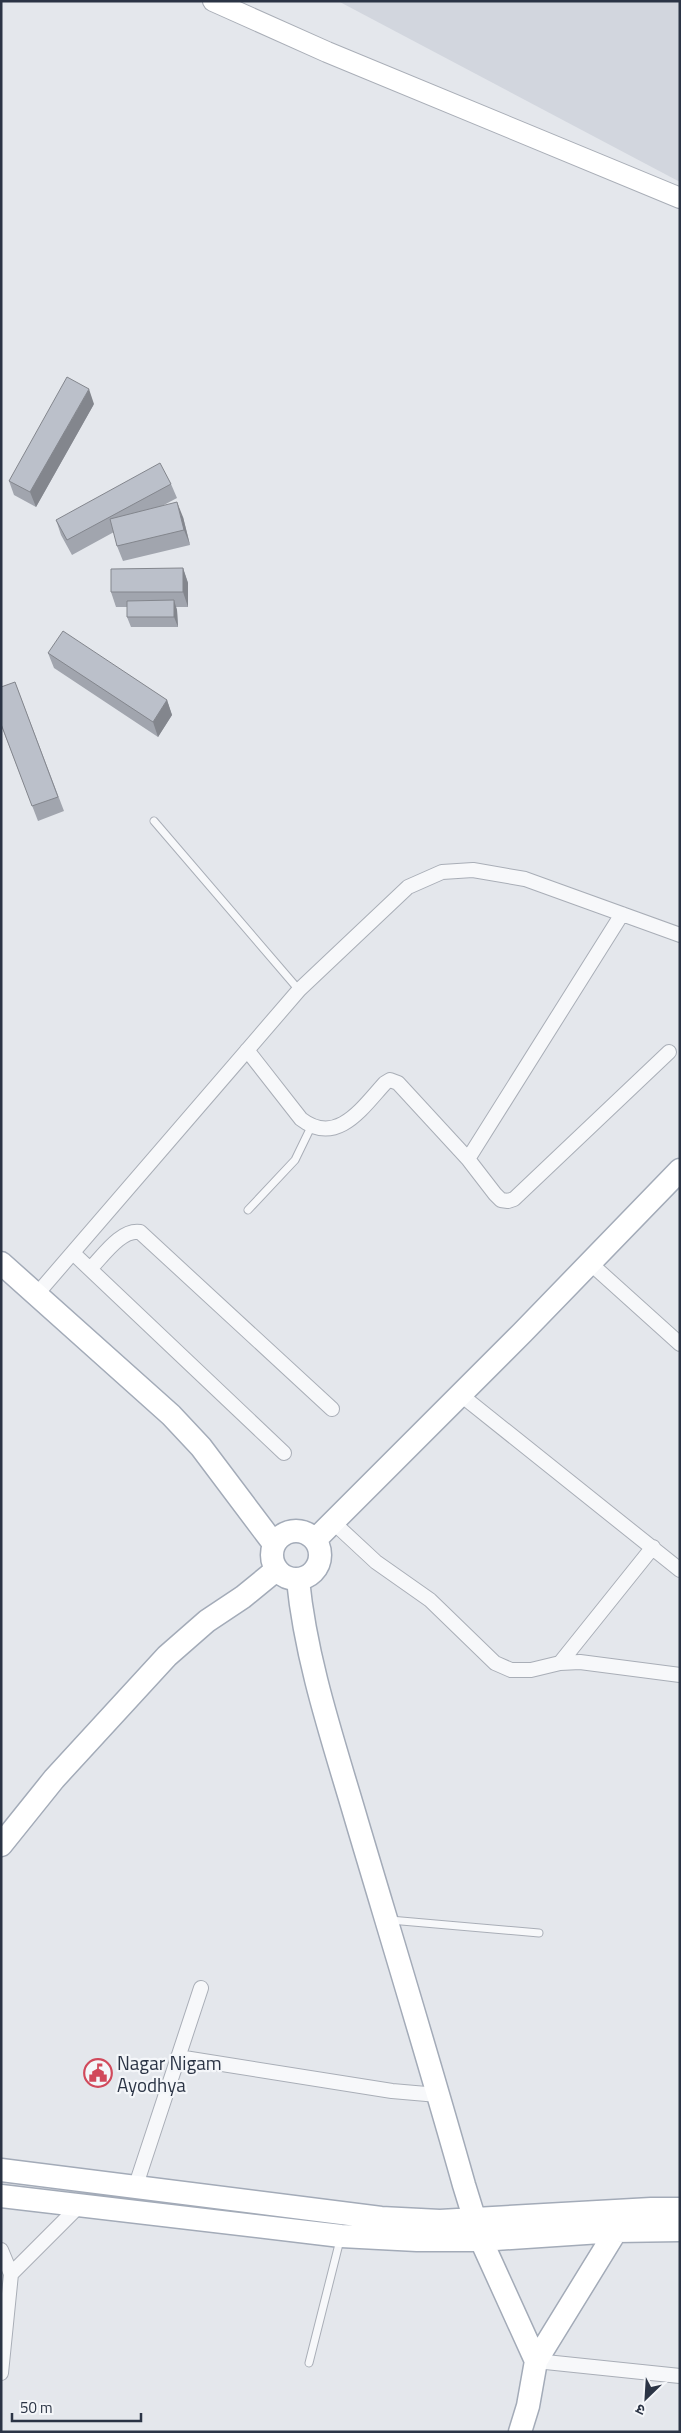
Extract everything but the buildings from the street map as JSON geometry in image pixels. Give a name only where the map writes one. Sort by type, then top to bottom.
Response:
[{"type":"main road","points":[[316,1540],[680,1170]]},
{"type":"main road","points":[[1,1263],[171,1415],[201,1447],[274,1544]]},
{"type":"main road","points":[[294,1531],[309,1535],[316,1540],[319,1546],[320,1561],[312,1574],[298,1580],[290,1579],[276,1570],[271,1557],[274,1544],[286,1533],[294,1531]]},
{"type":"main road","points":[[1,1845],[54,1779],[167,1656],[207,1621],[243,1597],[276,1570]]},
{"type":"main road","points":[[298,1580],[302,1619],[309,1650],[474,2218],[481,2240],[536,2361]]},
{"type":"main road","points":[[1,2170],[381,2218],[440,2221],[474,2218],[615,2221],[680,2230]]},
{"type":"main road","points":[[1,2196],[341,2236],[481,2240],[615,2221],[680,2209]]},
{"type":"main road","points":[[520,2432],[528,2406],[536,2361],[615,2221]]},
{"type":"street","points":[[213,1],[327,52],[680,198]]},
{"type":"street","points":[[37,1294],[299,990],[408,887],[442,872],[473,870],[525,879],[680,935]]},
{"type":"street","points":[[468,1160],[622,914]]},
{"type":"street","points":[[247,1050],[301,1119],[311,1126],[323,1130],[345,1124],[385,1082],[390,1080],[398,1083],[468,1160],[501,1200],[508,1201],[514,1199],[670,1052]]},
{"type":"street","points":[[90,1269],[123,1236],[132,1231],[140,1232],[332,1409]]},
{"type":"street","points":[[73,1253],[284,1453]]},
{"type":"street","points":[[590,1263],[680,1344]]},
{"type":"street","points":[[461,1394],[680,1570]]},
{"type":"street","points":[[334,1523],[376,1562],[430,1600],[495,1663],[511,1670],[531,1670],[560,1662],[598,1663],[680,1676]]},
{"type":"street","points":[[560,1662],[653,1547]]},
{"type":"street","points":[[135,2188],[201,1988]]},
{"type":"street","points":[[178,2057],[392,2091],[438,2095]]},
{"type":"street","points":[[11,2274],[79,2206]]},
{"type":"street","points":[[1,2250],[11,2274],[1,2373]]},
{"type":"street","points":[[536,2361],[680,2376]]},
{"type":"lane","points":[[154,821],[299,990]]},
{"type":"lane","points":[[248,1210],[294,1160],[311,1126]]},
{"type":"lane","points":[[386,1920],[539,1933]]},
{"type":"lane","points":[[309,2363],[341,2236]]},
{"type":"shaded area","points":[[338,1],[680,1],[680,182]]},
{"type":"place","name":"Nagar Nigam Ayodhya","points":[[98,2073]]}]
